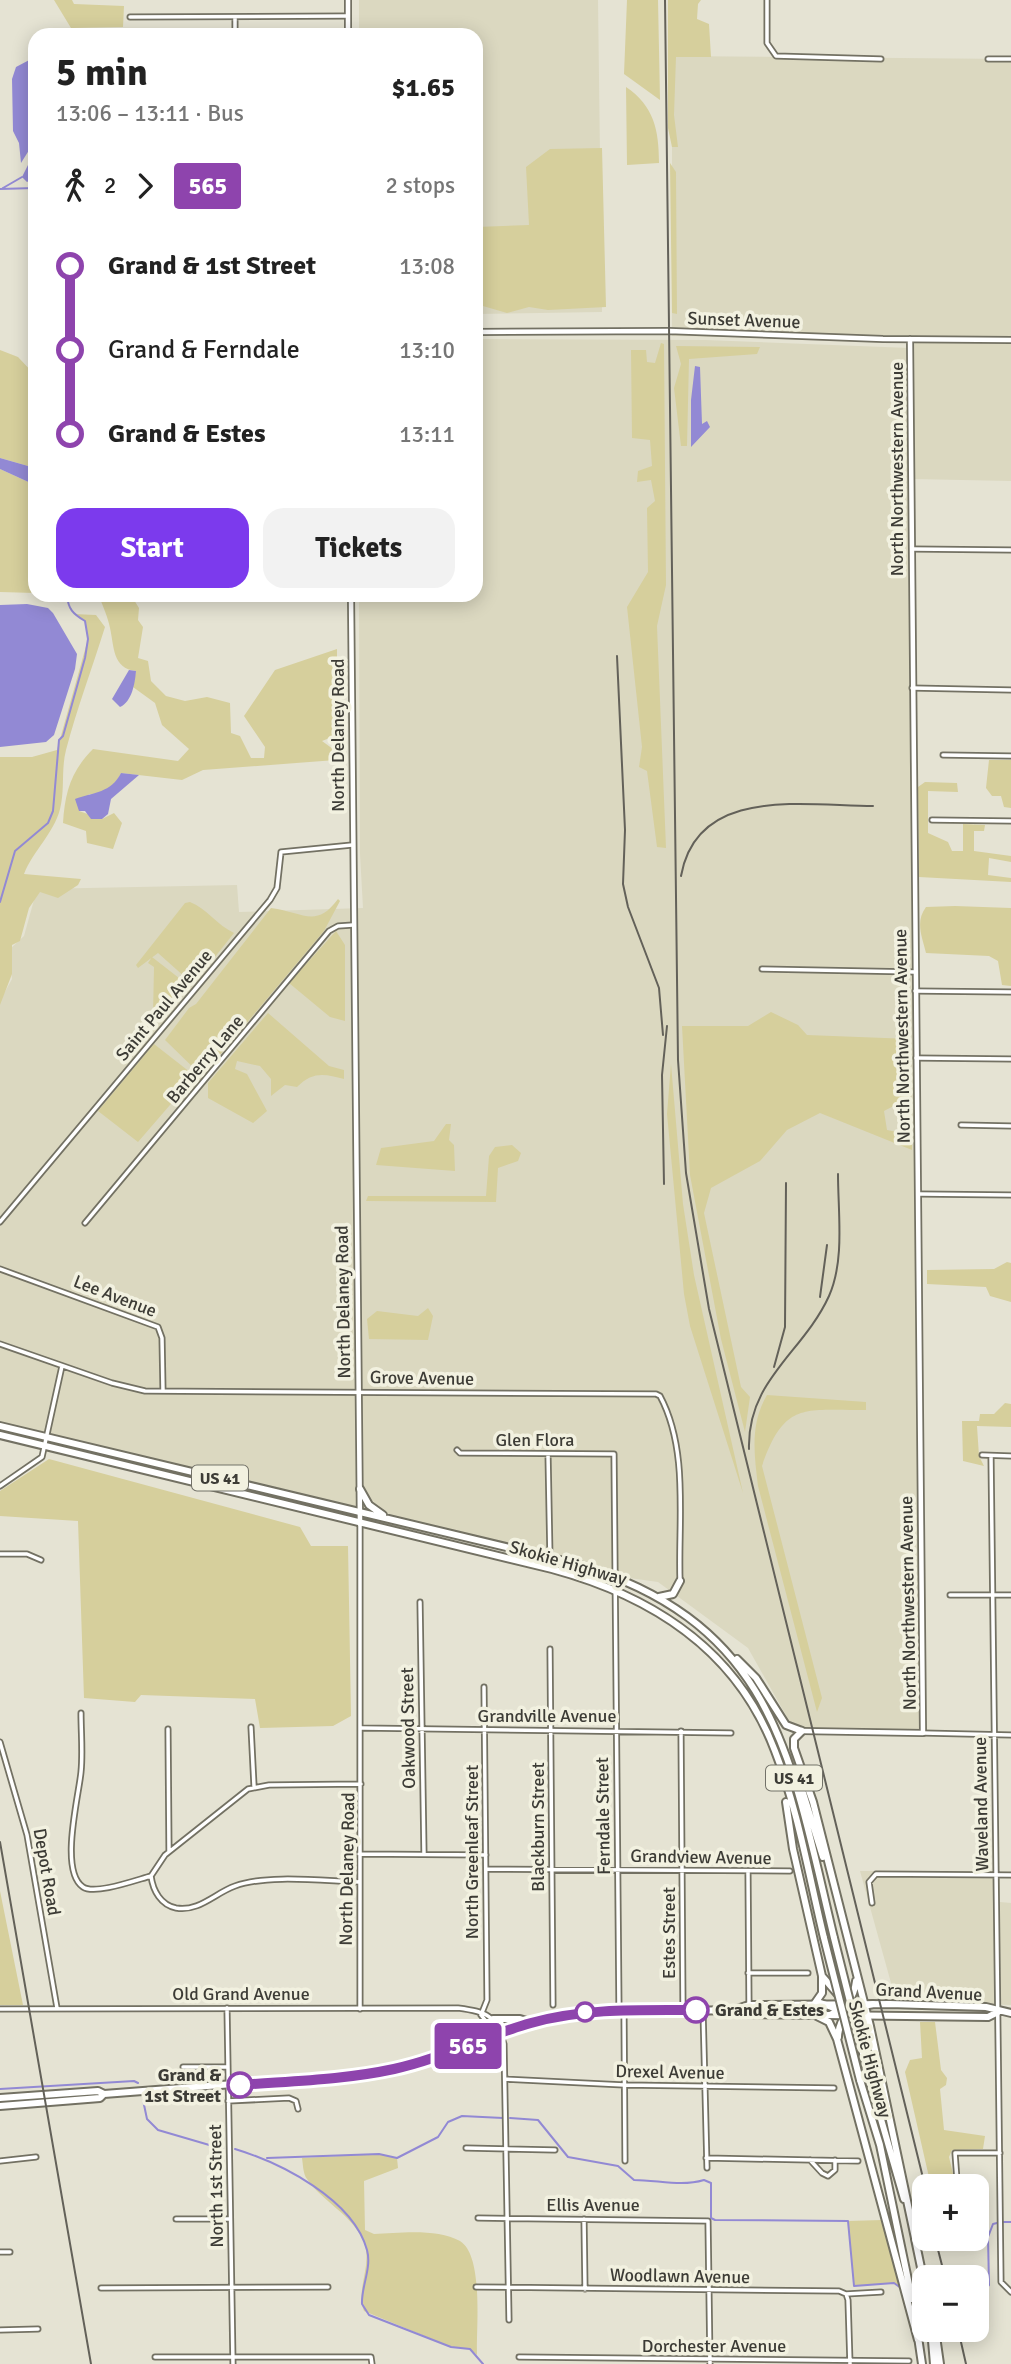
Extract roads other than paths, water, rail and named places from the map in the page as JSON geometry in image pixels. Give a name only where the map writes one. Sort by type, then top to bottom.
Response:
[{"type":"main road","name":"Skokie Highway","points":[[0,1426],[615,1576],[657,1597],[712,1637],[756,1691],[782,1741],[870,2081],[912,2229]]},
{"type":"main road","name":"Skokie Highway","points":[[0,1435],[552,1569],[614,1588],[672,1620],[718,1661],[747,1697],[767,1733],[781,1767],[860,2080],[880,2146],[912,2309]]},
{"type":"main road","points":[[360,1489],[369,1505],[387,1519]]},
{"type":"main road","points":[[657,1597],[673,1594],[680,1581]]},
{"type":"main road","points":[[712,1637],[756,1678],[786,1726],[802,1731],[794,1739],[794,1748],[813,1802],[856,1979],[869,2015],[912,2224]]},
{"type":"main road","points":[[782,1741],[798,1775],[836,1902]]},
{"type":"main road","points":[[781,1767],[793,1849],[822,1976],[822,1993],[818,2003],[848,2014],[864,2030],[877,2053]]},
{"type":"main road","points":[[822,1976],[834,1994],[869,2015]]},
{"type":"main road","points":[[838,2039],[840,2024],[848,2014],[854,1994],[856,1979]]},
{"type":"main road","name":"Grand Avenue","points":[[0,2098],[98,2091],[104,2094],[381,2072],[428,2060],[532,2023],[582,2013],[622,2010],[734,2010],[749,2004],[818,2003],[986,2007],[1011,2013]]},
{"type":"main road","points":[[830,2015],[850,2004]]},
{"type":"main road","name":"Grand Avenue","points":[[734,2010],[739,2014],[988,2017],[998,2012]]},
{"type":"main road","points":[[815,2015],[829,2022],[838,2039],[912,2317]]},
{"type":"main road","points":[[493,2019],[520,2019],[532,2023]]},
{"type":"main road","name":"Grand Avenue","points":[[0,2106],[100,2098],[104,2094]]},
{"type":"main road","name":"Skokie Highway","points":[[918,2342],[922,2364]]},
{"type":"main road","points":[[933,2342],[934,2364]]},
{"type":"main road","points":[[936,2342],[940,2364]]},
{"type":"street","points":[[348,0],[348,28]]},
{"type":"street","points":[[767,0],[767,43],[776,56],[881,59]]},
{"type":"street","points":[[130,18],[348,16]]},
{"type":"street","points":[[234,17],[235,28]]},
{"type":"street","points":[[988,59],[1011,60]]},
{"type":"street","name":"Sunset Avenue","points":[[483,332],[669,331],[1011,340]]},
{"type":"street","name":"North Northwestern Avenue","points":[[910,339],[923,1732]]},
{"type":"street","points":[[912,549],[1011,550]]},
{"type":"street","name":"North Delaney Road","points":[[351,602],[362,1728],[359,1854],[360,2009]]},
{"type":"street","points":[[912,688],[1011,690]]},
{"type":"street","points":[[943,755],[1011,756]]},
{"type":"street","points":[[932,820],[1011,821]]},
{"type":"street","name":"Saint Paul Avenue","points":[[0,1222],[270,900],[278,884],[281,852],[352,845]]},
{"type":"street","name":"Barberry Lane","points":[[85,1223],[330,931],[338,926],[353,925]]},
{"type":"street","points":[[762,969],[915,972]]},
{"type":"street","points":[[915,991],[1011,992]]},
{"type":"street","points":[[916,1058],[1011,1059]]},
{"type":"street","points":[[961,1125],[1011,1126]]},
{"type":"street","points":[[918,1194],[1011,1195]]},
{"type":"street","name":"Lee Avenue","points":[[0,1269],[158,1327],[162,1338],[163,1391]]},
{"type":"street","points":[[0,1344],[62,1366],[42,1457],[0,1486]]},
{"type":"street","name":"Grove Avenue","points":[[62,1366],[121,1386],[163,1391],[660,1396],[667,1412],[678,1457],[680,1581]]},
{"type":"street","name":"Glen Flora","points":[[457,1450],[460,1453],[614,1454]]},
{"type":"street","points":[[548,1454],[550,1558]]},
{"type":"street","name":"Ferndale Street","points":[[614,1454],[617,1870],[625,2161]]},
{"type":"street","points":[[982,1455],[1011,1456]]},
{"type":"street","name":"Waveland Avenue","points":[[991,1455],[1001,2282],[1005,2289],[1011,2292]]},
{"type":"street","points":[[0,1554],[27,1554],[41,1560]]},
{"type":"street","points":[[950,1595],[1011,1595]]},
{"type":"street","name":"Oakwood Street","points":[[420,1602],[424,1854]]},
{"type":"street","name":"Blackburn Street","points":[[550,1649],[553,2005]]},
{"type":"street","name":"North Greenleaf Street","points":[[481,2015],[487,2000],[484,1687]]},
{"type":"street","points":[[81,1713],[82,1756],[73,1817],[76,1879],[83,1887],[97,1890],[151,1877]]},
{"type":"street","points":[[251,1727],[254,1786]]},
{"type":"street","name":"Grandville Avenue","points":[[362,1728],[731,1733]]},
{"type":"street","points":[[168,1729],[169,1851]]},
{"type":"street","name":"Estes Street","points":[[681,1731],[683,2010]]},
{"type":"street","points":[[802,1731],[1011,1735]]},
{"type":"street","name":"Depot Road","points":[[0,1742],[24,1824],[57,2008]]},
{"type":"street","points":[[359,1882],[247,1882],[226,1889],[199,1905],[180,1908],[163,1902],[151,1877],[155,1866],[169,1851],[232,1800],[254,1786],[362,1784]]},
{"type":"street","points":[[359,1854],[486,1855]]},
{"type":"street","name":"Grandview Avenue","points":[[486,1869],[790,1871]]},
{"type":"street","points":[[748,1872],[749,2004]]},
{"type":"street","points":[[872,1903],[869,1882],[876,1874],[1011,1875]]},
{"type":"street","points":[[748,1973],[808,1973]]},
{"type":"street","name":"North 1st Street","points":[[227,2008],[233,2364]]},
{"type":"street","name":"Old Grand Avenue","points":[[0,2009],[458,2008],[481,2015]]},
{"type":"street","points":[[703,2010],[707,2168]]},
{"type":"street","points":[[481,2015],[493,2019],[501,2033],[510,2219],[509,2320]]},
{"type":"street","points":[[481,2015],[493,2030],[501,2033]]},
{"type":"street","points":[[183,2067],[228,2067]]},
{"type":"street","name":"Drexel Avenue","points":[[505,2079],[624,2085],[834,2088]]},
{"type":"street","points":[[228,2101],[289,2098],[296,2101],[298,2109]]},
{"type":"street","points":[[466,2148],[555,2150]]},
{"type":"street","points":[[957,2174],[956,2153],[1000,2152]]},
{"type":"street","points":[[0,2161],[36,2157]]},
{"type":"street","points":[[706,2158],[858,2161]]},
{"type":"street","points":[[810,2160],[821,2173],[828,2175],[835,2171],[835,2160]]},
{"type":"street","points":[[176,2219],[231,2218]]},
{"type":"street","name":"Ellis Avenue","points":[[478,2218],[708,2221],[710,2290]]},
{"type":"street","points":[[584,2219],[585,2289]]},
{"type":"street","points":[[0,2252],[10,2252]]},
{"type":"street","points":[[101,2288],[328,2287]]},
{"type":"street","name":"Woodlawn Avenue","points":[[477,2287],[839,2291],[846,2294],[881,2291]]},
{"type":"street","points":[[710,2290],[710,2362]]},
{"type":"street","points":[[846,2294],[849,2362]]},
{"type":"street","points":[[0,2330],[38,2329]]},
{"type":"street","points":[[155,2357],[371,2357],[372,2364]]},
{"type":"street","name":"Dorchester Avenue","points":[[519,2357],[710,2362],[909,2361]]},
{"type":"waterway","points":[[3,188],[22,177]]},
{"type":"waterway","points":[[0,189],[28,188]]},
{"type":"waterway","points":[[0,902],[15,851],[48,823],[53,811],[59,740],[63,736],[88,639],[85,621],[72,611],[69,602]]},
{"type":"waterway","points":[[0,2089],[134,2081],[138,2083]]},
{"type":"waterway","points":[[143,2100],[147,2119],[158,2130],[223,2149]]},
{"type":"waterway","points":[[267,2158],[379,2154],[397,2158],[438,2137],[448,2122],[462,2116],[503,2118]]},
{"type":"waterway","points":[[510,2118],[538,2120],[568,2157],[618,2166],[634,2180],[678,2183],[704,2180],[711,2183],[711,2218],[715,2220],[848,2221],[854,2286],[894,2283],[901,2288]]},
{"type":"waterway","points":[[235,2149],[293,2174],[331,2199],[347,2215],[367,2250],[368,2264],[362,2304],[369,2315],[451,2347],[470,2349],[483,2364]]},
{"type":"waterway","points":[[1002,2222],[1011,2222]]},
{"type":"waterway","points":[[989,2265],[988,2237],[993,2224],[997,2223]]},
{"type":"railway","points":[[665,0],[678,1060],[686,1173],[709,1309],[922,2174]]},
{"type":"railway","points":[[617,656],[625,830],[623,884],[628,907],[659,988],[663,1035]]},
{"type":"railway","points":[[681,876],[691,847],[708,827],[731,814],[758,807],[787,804],[873,806]]},
{"type":"railway","points":[[664,1184],[662,1075],[667,1026]]},
{"type":"railway","points":[[749,1449],[751,1425],[757,1404],[778,1368],[818,1316],[834,1282],[839,1252],[838,1174]]},
{"type":"railway","points":[[774,1367],[785,1327],[786,1183]]},
{"type":"railway","points":[[820,1297],[827,1245]]},
{"type":"railway","points":[[0,1842],[91,2364]]},
{"type":"railway","points":[[938,2251],[942,2265]]},
{"type":"railway","points":[[961,2342],[966,2364]]},
{"type":"place","name":"Grand & Estes","points":[[696,2010]]},
{"type":"place","name":"Grand & 1st Street","points":[[240,2085]]}]
